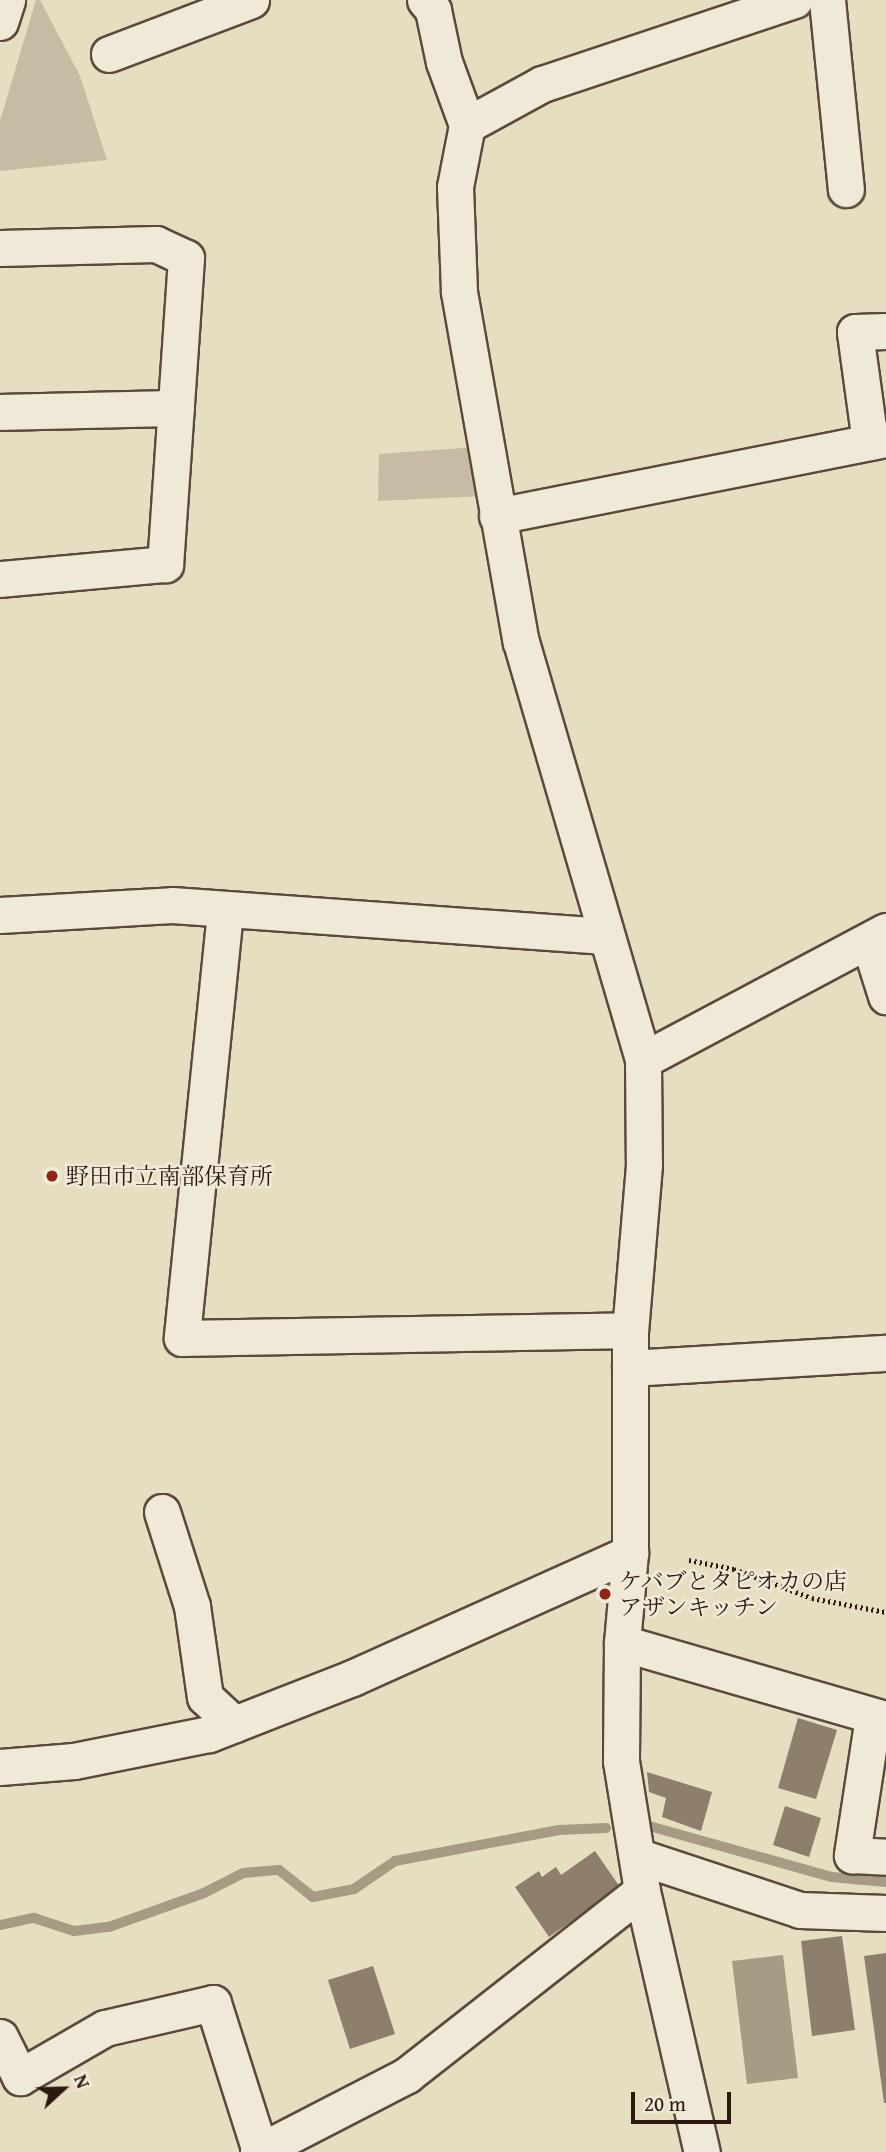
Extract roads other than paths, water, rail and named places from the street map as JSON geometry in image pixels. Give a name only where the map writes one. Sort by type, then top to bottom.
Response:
[{"type":"street","points":[[0,22],[7,0]]},
{"type":"street","points":[[109,54],[251,0]]},
{"type":"street","points":[[425,0],[433,10],[444,62],[467,125],[455,187],[460,292],[521,642],[643,1060],[644,1164],[630,1330],[630,1553],[622,1643],[621,1761],[642,1891],[702,2152]]},
{"type":"street","points":[[467,125],[542,85],[794,0]]},
{"type":"street","points":[[827,0],[846,188]]},
{"type":"street","points":[[0,248],[156,244],[186,258],[165,564],[0,579]]},
{"type":"street","points":[[497,516],[878,441],[855,332],[886,331]]},
{"type":"street","points":[[0,412],[176,408]]},
{"type":"street","points":[[0,915],[172,905],[225,912],[605,936]]},
{"type":"street","points":[[225,912],[182,1338],[630,1330]]},
{"type":"street","points":[[643,1060],[878,937],[886,996]]},
{"type":"street","points":[[630,1368],[886,1353]]},
{"type":"street","points":[[162,1512],[192,1606],[205,1697],[234,1724]]},
{"type":"street","points":[[0,1767],[74,1761],[209,1734],[352,1678],[630,1553]]},
{"type":"street","points":[[622,1643],[879,1718],[852,1855],[886,1857]]},
{"type":"street","points":[[637,1856],[800,1910],[886,1913]]},
{"type":"street","points":[[0,2037],[20,2077],[106,2028],[213,2003],[259,2150],[407,2075],[642,1891]]},
{"type":"waterway","points":[[649,1826],[832,1877],[886,1882]]},
{"type":"waterway","points":[[0,1925],[34,1918],[74,1931],[109,1927],[204,1893],[243,1873],[279,1870],[313,1897],[354,1889],[395,1861],[559,1830],[606,1828]]},
{"type":"place","name":"野田市立南部保育所","points":[[52,1176]]},
{"type":"place","name":"ケバブとタピオカの店 アザンキッチン","points":[[605,1594]]}]
